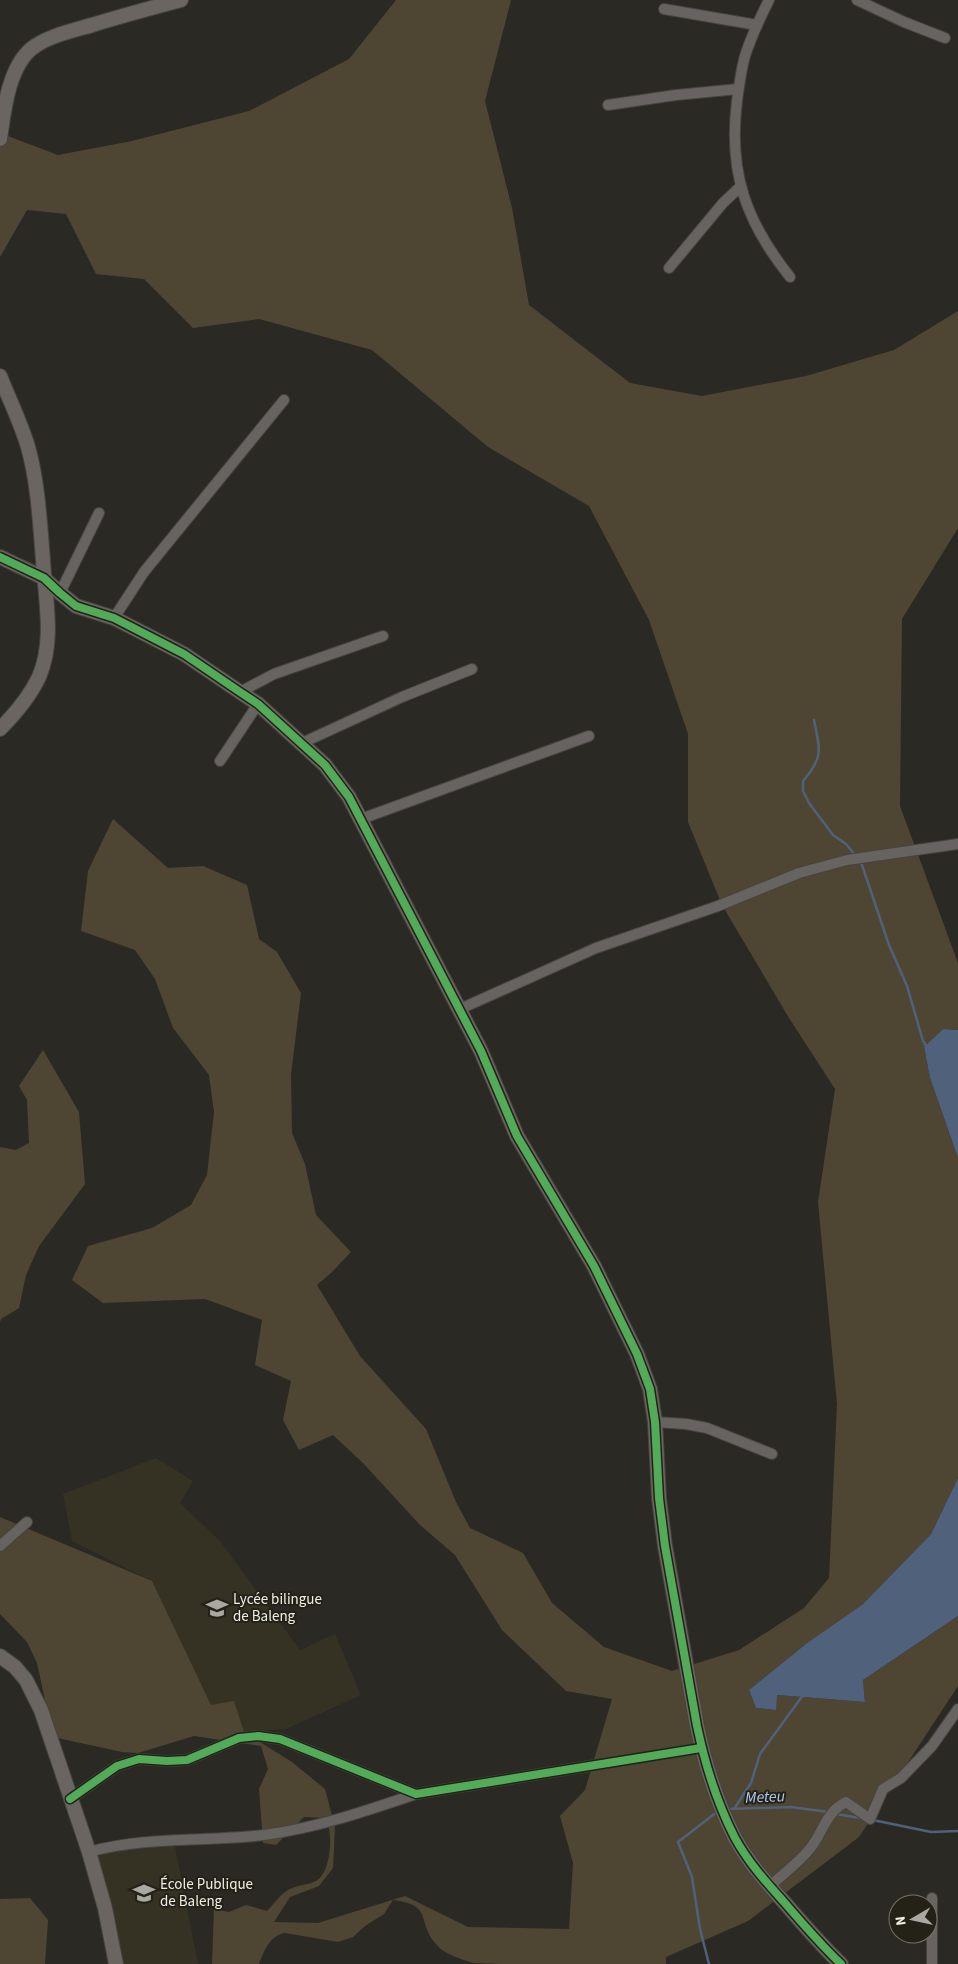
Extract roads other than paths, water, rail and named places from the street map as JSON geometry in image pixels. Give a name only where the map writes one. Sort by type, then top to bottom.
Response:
[{"type":"street","points":[[0,139],[12,79],[20,63],[31,50],[66,33],[180,0]]},
{"type":"street","points":[[769,0],[745,57],[738,89],[734,122],[734,148],[740,187],[753,220],[770,252],[790,277]]},
{"type":"street","points":[[857,0],[904,22],[946,38]]},
{"type":"street","points":[[664,9],[757,25]]},
{"type":"street","points":[[608,105],[676,95],[738,89]]},
{"type":"street","points":[[669,268],[723,203],[740,187]]},
{"type":"street","points":[[0,376],[28,447],[39,508],[44,578],[48,602],[48,624],[42,664],[38,677],[11,718],[0,729]]},
{"type":"street","points":[[114,618],[144,572],[284,400]]},
{"type":"street","points":[[60,593],[99,513]]},
{"type":"street","points":[[0,557],[44,578],[76,606],[114,618],[184,654],[258,704],[325,765],[349,797],[375,851],[460,1008],[481,1051],[517,1136],[594,1266],[637,1354],[650,1389],[655,1422],[659,1498],[665,1546],[701,1748],[722,1809],[736,1840],[756,1871],[822,1946],[841,1964]]},
{"type":"street","points":[[240,692],[274,674],[383,636]]},
{"type":"street","points":[[302,743],[402,697],[472,669]]},
{"type":"street","points":[[220,761],[258,704]]},
{"type":"street","points":[[361,819],[589,736]]},
{"type":"street","points":[[460,1008],[596,948],[718,906],[798,873],[847,860],[958,844]]},
{"type":"street","points":[[655,1422],[686,1424],[707,1428],[772,1454]]},
{"type":"street","points":[[0,1546],[27,1522]]},
{"type":"street","points":[[0,1656],[15,1667],[34,1693],[89,1852],[105,1908],[116,1964]]},
{"type":"street","points":[[770,1886],[809,1850],[828,1816],[837,1807],[846,1802],[870,1819],[883,1789],[901,1778],[932,1746],[958,1709]]},
{"type":"street","points":[[70,1799],[117,1766],[139,1759],[168,1762],[186,1760],[239,1738],[258,1736],[287,1742],[416,1794]]},
{"type":"street","points":[[89,1852],[167,1840],[213,1839],[299,1829],[366,1811],[416,1794],[701,1748]]},
{"type":"street","points":[[932,1944],[932,1964]]},
{"type":"water","points":[[943,1029],[958,1030],[958,1158],[930,1078],[924,1047]]},
{"type":"water","points":[[958,1478],[958,1616],[863,1680],[865,1702],[777,1695],[776,1710],[756,1708],[749,1690],[807,1643],[863,1604],[931,1534]]},
{"type":"waterway","points":[[814,720],[819,752],[810,773],[803,781],[803,791],[809,803],[833,835],[846,844],[856,856]]},
{"type":"waterway","points":[[861,862],[889,945],[907,986],[923,1041],[927,1047]]},
{"type":"waterway","points":[[734,1809],[751,1783],[760,1754],[803,1695]]},
{"type":"waterway","name":"Meteu","points":[[727,1809],[791,1807],[828,1812]]},
{"type":"waterway","name":"Meteu","points":[[709,1964],[700,1929],[692,1877],[678,1842],[717,1812]]},
{"type":"waterway","name":"Meteu","points":[[836,1814],[860,1818]]},
{"type":"waterway","name":"Meteu","points":[[873,1820],[931,1832],[958,1831]]},
{"type":"place","name":"Lycée bilingue de Baleng","points":[[217,1608]]},
{"type":"place","name":"École Publique de Baleng","points":[[144,1893]]}]
